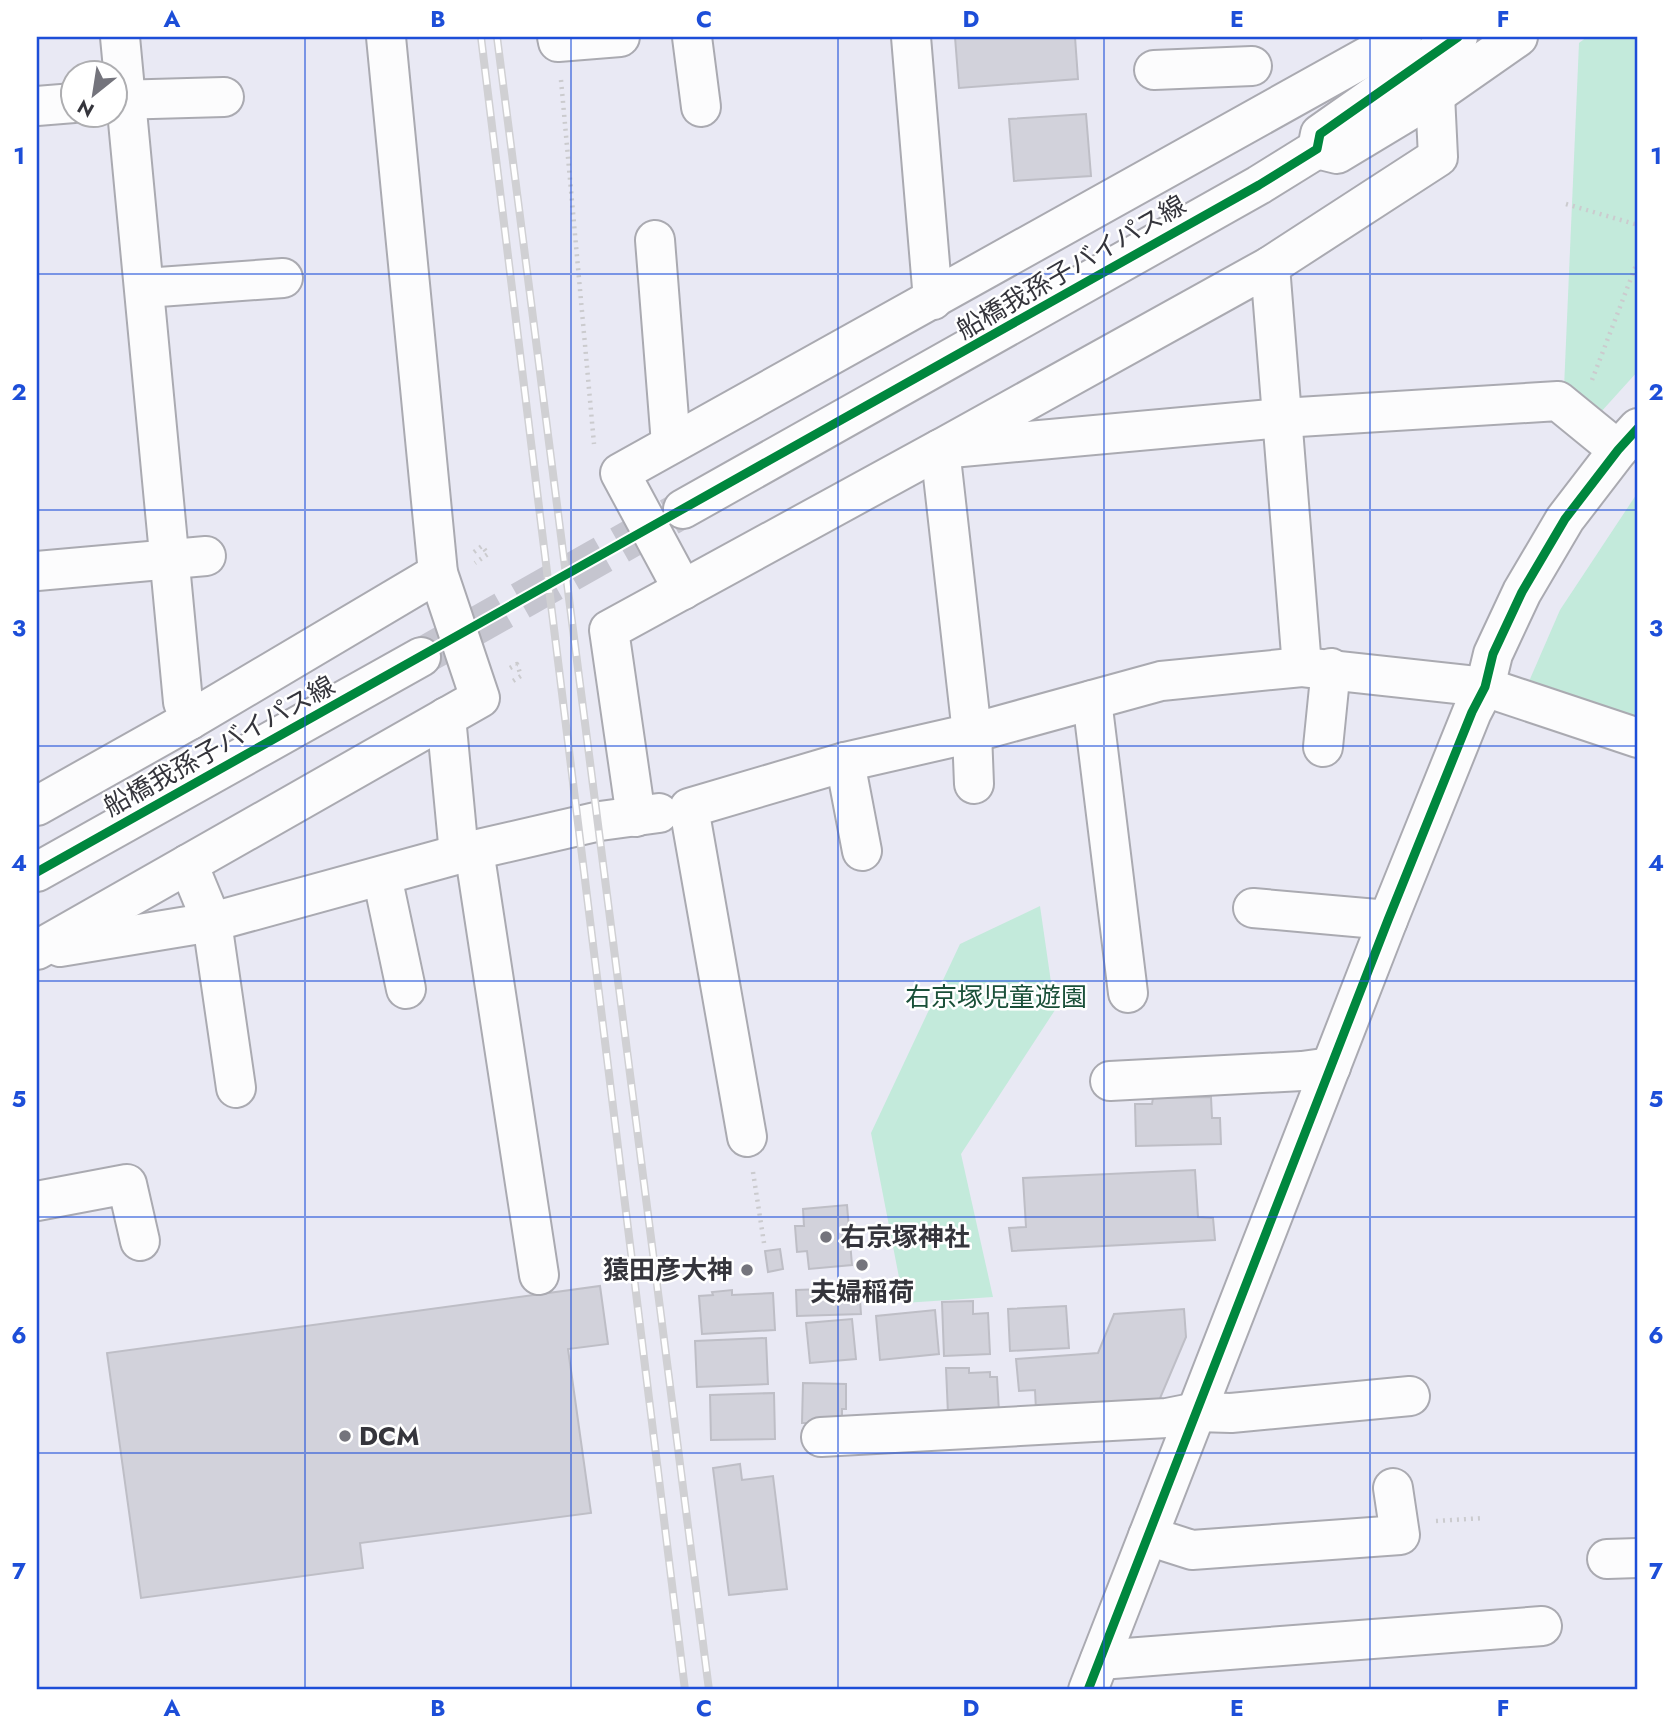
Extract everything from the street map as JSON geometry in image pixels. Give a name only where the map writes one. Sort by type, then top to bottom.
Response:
[{"type":"street","points":[[120,37],[120,60]]},
{"type":"street","points":[[37,950],[480,698],[438,573],[386,37]]},
{"type":"street","points":[[558,39],[620,37]]},
{"type":"street","points":[[692,37],[701,107]]},
{"type":"street","points":[[911,37],[933,300]]},
{"type":"street","name":"船橋我孫子バイパス線","points":[[682,509],[1259,185],[1317,149],[1337,154],[1421,57],[1458,37]]},
{"type":"street","name":"船橋我孫子バイパス線","points":[[1421,57],[1518,37]]},
{"type":"street","points":[[1154,70],[1251,51],[1258,116]]},
{"type":"street","points":[[636,817],[609,630],[683,590],[940,449],[1269,266],[1438,157],[1421,57],[1258,116],[620,473],[683,590]]},
{"type":"street","points":[[130,99],[224,97]]},
{"type":"street","points":[[37,106],[60,104]]},
{"type":"street","points":[[124,130],[145,288],[188,558],[183,702],[190,720]]},
{"type":"street","points":[[655,240],[671,444]]},
{"type":"street","points":[[1269,266],[1282,418],[1316,668],[1323,747]]},
{"type":"street","points":[[145,288],[283,278]]},
{"type":"street","points":[[940,449],[1282,418],[1558,401],[1578,416],[1628,439],[1565,519],[1522,592],[1493,654],[1485,687],[1472,712],[1388,920],[1094,1675],[1542,1626]]},
{"type":"street","points":[[940,449],[972,733],[974,784]]},
{"type":"street","points":[[37,571],[188,558]]},
{"type":"street","points":[[37,806],[190,720],[438,573]]},
{"type":"street","name":"船橋我孫子バイパス線","points":[[37,872],[421,657]]},
{"type":"street","points":[[37,950],[212,922],[467,852],[600,821],[689,808],[845,762],[972,733],[1161,681],[1316,668],[1485,687],[1638,738]]},
{"type":"street","points":[[1092,700],[1128,993]]},
{"type":"street","points":[[446,717],[539,1275]]},
{"type":"street","points":[[845,762],[862,851]]},
{"type":"street","points":[[689,808],[747,1137]]},
{"type":"street","points":[[188,864],[212,922],[236,1088]]},
{"type":"street","points":[[382,876],[405,989]]},
{"type":"street","points":[[1253,908],[1388,920]]},
{"type":"street","points":[[1110,1081],[1302,1071],[1331,1067]]},
{"type":"street","points":[[37,1200],[127,1184],[140,1241]]},
{"type":"street","points":[[821,1437],[1167,1418],[1197,1412],[1231,1413],[1410,1396]]},
{"type":"street","points":[[1148,1536],[1192,1550],[1399,1535],[1396,1506]]},
{"type":"path","points":[[558,39],[596,457]]},
{"type":"path","points":[[1566,204],[1638,225]]},
{"type":"path","points":[[1578,416],[1638,260]]},
{"type":"path","points":[[747,1137],[764,1243]]},
{"type":"path","points":[[1396,1506],[1484,1518]]},
{"type":"green space","points":[[1587,37],[1638,37],[1638,371],[1600,413],[1564,388],[1579,43]]},
{"type":"green space","points":[[1638,492],[1638,726],[1527,686],[1560,610]]},
{"type":"green space","name":"右京塚児童遊園","points":[[1040,906],[1055,1010],[961,1154],[993,1297],[904,1303],[871,1133],[960,944]]},
{"type":"building","points":[[955,37],[1075,37],[1078,79],[959,88]]},
{"type":"building","points":[[1086,114],[1091,176],[1014,181],[1009,119]]},
{"type":"building","points":[[1211,1097],[1212,1118],[1220,1118],[1221,1144],[1136,1146],[1135,1104],[1152,1104],[1153,1098]]},
{"type":"building","points":[[1195,1170],[1198,1217],[1213,1218],[1215,1240],[1012,1251],[1009,1228],[1026,1227],[1023,1178]]},
{"type":"building","points":[[847,1205],[852,1265],[809,1269],[807,1251],[797,1252],[795,1226],[804,1226],[803,1209]]},
{"type":"building","points":[[780,1249],[783,1269],[768,1272],[765,1251]]},
{"type":"building","points":[[844,1285],[859,1285],[861,1314],[797,1316],[796,1290],[844,1291]]},
{"type":"building","points":[[600,1286],[608,1344],[568,1349],[591,1513],[360,1543],[363,1568],[141,1598],[107,1353]]},
{"type":"building","points":[[732,1290],[732,1295],[773,1293],[775,1330],[702,1334],[699,1296]]},
{"type":"building","points":[[973,1301],[973,1314],[988,1313],[990,1354],[944,1356],[942,1302]]},
{"type":"building","points":[[1066,1306],[1069,1348],[1010,1351],[1008,1309]]},
{"type":"building","points":[[1184,1309],[1186,1337],[1158,1403],[1036,1410],[1035,1390],[1019,1391],[1016,1359],[1098,1353],[1114,1314]]},
{"type":"building","points":[[935,1310],[939,1354],[880,1360],[876,1316]]},
{"type":"building","points":[[852,1319],[856,1359],[810,1363],[806,1323]]},
{"type":"building","points":[[766,1338],[768,1384],[697,1387],[695,1341]]},
{"type":"building","points":[[946,1368],[969,1368],[969,1373],[990,1372],[990,1377],[997,1377],[999,1412],[948,1414]]},
{"type":"building","points":[[803,1383],[846,1384],[846,1409],[842,1409],[842,1423],[802,1423]]},
{"type":"building","points":[[774,1393],[775,1439],[711,1440],[710,1395]]},
{"type":"building","points":[[740,1464],[742,1480],[773,1476],[787,1589],[729,1595],[713,1468]]},
{"type":"tunnel","points":[[421,657],[678,512]]},
{"type":"railway","points":[[481,37],[685,1690]]},
{"type":"railway","points":[[497,37],[709,1690]]},
{"type":"cycle path","points":[[37,872],[1259,185],[1317,149],[1320,134],[1458,37]]},
{"type":"cycle path","points":[[1088,1690],[1388,920],[1472,712],[1485,687],[1493,654],[1522,592],[1565,519],[1638,428]]},
{"type":"place","name":"右京塚神社","points":[[826,1237]]},
{"type":"place","name":"夫婦稲荷","points":[[862,1265]]},
{"type":"place","name":"猿田彦大神","points":[[747,1270]]},
{"type":"place","name":"DCM","points":[[345,1436]]}]
